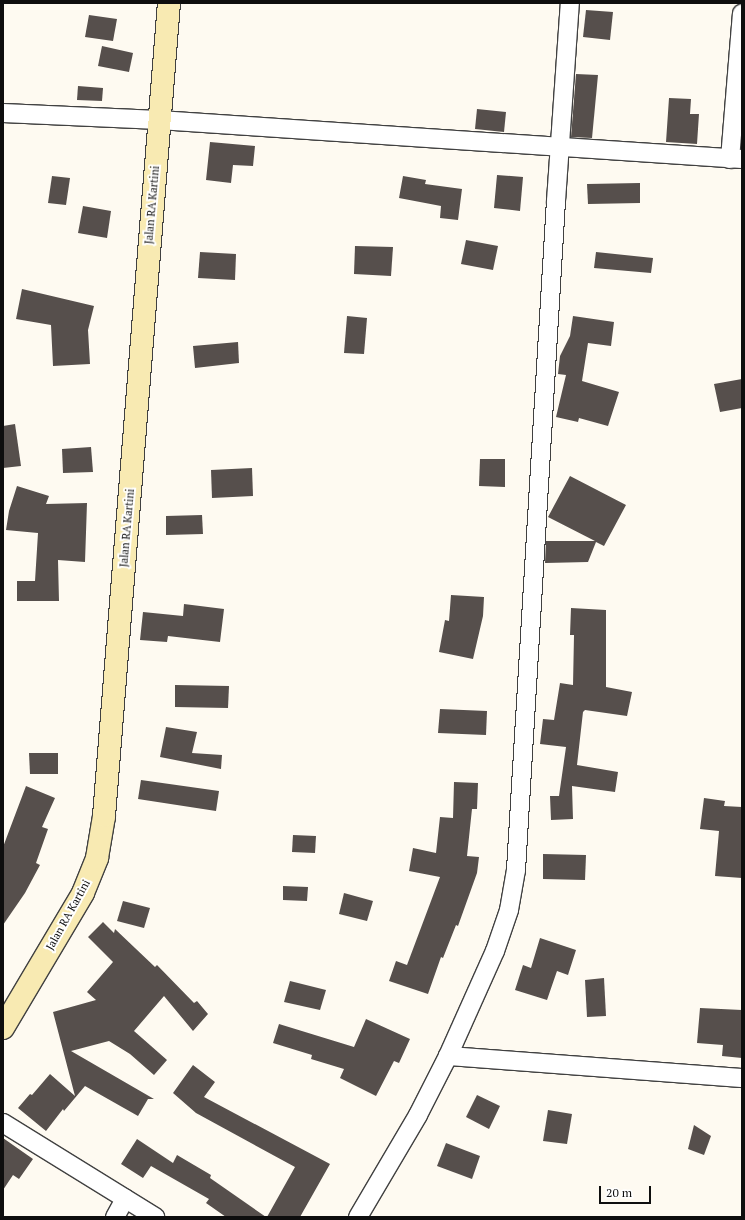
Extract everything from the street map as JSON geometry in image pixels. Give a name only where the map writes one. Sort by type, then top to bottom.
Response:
[{"type":"main road","name":"Jalan RA Kartini","points":[[3,1028],[83,893],[97,858],[104,816],[169,3]]},
{"type":"street","points":[[358,1217],[418,1115],[448,1056],[495,951],[509,910],[516,870],[570,3]]},
{"type":"street","points":[[3,113],[159,120],[736,159],[742,13]]},
{"type":"street","points":[[448,1056],[742,1078]]},
{"type":"street","points":[[3,1123],[155,1217]]},
{"type":"street","points":[[115,1217],[125,1199]]},
{"type":"building","points":[[586,10],[613,12],[610,40],[583,37]]},
{"type":"building","points":[[89,15],[117,19],[113,41],[85,37]]},
{"type":"building","points":[[102,46],[133,53],[129,72],[98,66]]},
{"type":"building","points":[[576,74],[598,75],[592,138],[571,137]]},
{"type":"building","points":[[78,86],[103,88],[102,101],[77,100]]},
{"type":"building","points":[[669,98],[691,99],[690,114],[699,114],[697,144],[666,142]]},
{"type":"building","points":[[477,109],[506,112],[504,132],[475,129]]},
{"type":"building","points":[[210,142],[255,146],[253,166],[233,165],[231,183],[206,180]]},
{"type":"building","points":[[497,175],[523,177],[520,211],[494,208]]},
{"type":"building","points":[[52,176],[70,178],[66,205],[48,203]]},
{"type":"building","points":[[403,176],[426,180],[425,184],[462,189],[458,220],[440,218],[441,206],[399,198]]},
{"type":"building","points":[[640,183],[640,203],[588,204],[587,184]]},
{"type":"building","points":[[83,206],[111,211],[107,238],[78,233]]},
{"type":"building","points":[[466,240],[498,246],[493,270],[461,264]]},
{"type":"building","points":[[355,246],[393,247],[391,276],[354,274]]},
{"type":"building","points":[[200,252],[236,254],[235,280],[198,278]]},
{"type":"building","points":[[596,252],[653,258],[651,273],[594,268]]},
{"type":"building","points":[[22,289],[94,306],[88,330],[90,364],[53,366],[51,325],[16,319]]},
{"type":"building","points":[[347,316],[367,318],[364,354],[344,353]]},
{"type":"building","points":[[573,316],[614,322],[611,346],[588,343],[582,381],[619,392],[608,426],[579,418],[578,422],[556,417],[566,375],[558,374],[560,356],[570,336]]},
{"type":"building","points":[[238,342],[239,363],[195,368],[193,346]]},
{"type":"building","points":[[742,379],[742,408],[720,412],[714,384]]},
{"type":"building","points":[[15,424],[21,466],[3,468],[3,426]]},
{"type":"building","points":[[91,447],[93,472],[63,473],[62,449]]},
{"type":"building","points":[[480,459],[505,459],[505,487],[479,486]]},
{"type":"building","points":[[252,468],[253,496],[212,498],[211,470]]},
{"type":"building","points":[[570,476],[626,505],[604,546],[596,542],[588,562],[545,563],[546,541],[595,541],[548,517]]},
{"type":"building","points":[[17,486],[49,496],[46,504],[87,503],[85,562],[58,560],[59,601],[17,601],[17,581],[35,581],[38,533],[6,530],[9,511]]},
{"type":"building","points":[[202,515],[203,534],[166,535],[166,516]]},
{"type":"building","points":[[451,595],[484,597],[483,616],[473,659],[439,652],[445,620],[449,621]]},
{"type":"building","points":[[184,604],[224,609],[220,642],[168,636],[167,642],[140,640],[143,612],[183,616]]},
{"type":"building","points":[[571,608],[606,610],[606,687],[632,692],[627,716],[585,710],[583,712],[577,765],[618,772],[615,792],[572,786],[573,819],[551,820],[550,796],[559,796],[566,747],[540,744],[543,719],[554,720],[560,683],[573,685],[574,635],[570,635]]},
{"type":"building","points":[[175,685],[229,686],[228,708],[175,707]]},
{"type":"building","points":[[440,709],[487,711],[486,735],[438,733]]},
{"type":"building","points":[[166,727],[197,732],[192,753],[222,755],[221,769],[160,757]]},
{"type":"building","points":[[29,753],[58,753],[58,774],[30,774]]},
{"type":"building","points":[[141,780],[219,791],[216,811],[138,799]]},
{"type":"building","points":[[454,782],[478,783],[477,809],[472,809],[467,856],[479,857],[477,873],[458,926],[456,925],[443,958],[441,957],[428,994],[389,981],[396,961],[407,965],[440,877],[409,871],[413,848],[436,853],[440,817],[453,818]]},
{"type":"building","points":[[26,786],[55,798],[42,827],[48,829],[36,863],[40,865],[25,893],[3,925],[3,847]]},
{"type":"building","points":[[704,798],[725,801],[724,806],[742,807],[742,878],[715,876],[719,831],[700,829]]},
{"type":"building","points":[[293,835],[316,836],[315,853],[292,852]]},
{"type":"building","points":[[543,854],[586,855],[585,880],[543,879]]},
{"type":"building","points":[[283,886],[308,887],[307,901],[283,900]]},
{"type":"building","points":[[344,893],[373,901],[367,921],[339,914]]},
{"type":"building","points":[[123,901],[150,908],[144,928],[117,921]]},
{"type":"building","points":[[103,922],[114,933],[115,929],[155,967],[157,965],[194,1003],[197,1001],[208,1014],[193,1031],[164,996],[134,1031],[167,1060],[154,1075],[130,1054],[109,1041],[71,1051],[154,1099],[148,1099],[138,1116],[85,1086],[64,1111],[63,1109],[46,1131],[18,1108],[30,1094],[32,1095],[50,1074],[75,1096],[53,1012],[96,1000],[87,992],[113,962],[88,937]]},
{"type":"building","points":[[540,938],[576,950],[568,975],[557,971],[547,1000],[515,990],[523,965],[531,968]]},
{"type":"building","points":[[604,978],[606,1016],[587,1017],[585,980]]},
{"type":"building","points":[[290,981],[326,990],[320,1010],[284,1002]]},
{"type":"building","points":[[700,1008],[742,1010],[742,1058],[722,1056],[723,1045],[697,1043]]},
{"type":"building","points":[[366,1019],[410,1039],[399,1063],[394,1061],[376,1096],[340,1078],[344,1069],[311,1059],[312,1055],[273,1043],[279,1024],[354,1047]]},
{"type":"building","points":[[193,1065],[215,1082],[204,1097],[330,1164],[300,1217],[267,1217],[295,1167],[196,1113],[173,1093]]},
{"type":"building","points":[[477,1095],[500,1106],[489,1129],[466,1117]]},
{"type":"building","points":[[548,1110],[572,1114],[567,1144],[543,1141]]},
{"type":"building","points":[[694,1125],[711,1136],[704,1155],[688,1149]]},
{"type":"building","points":[[3,1138],[33,1159],[19,1179],[13,1175],[3,1190]]},
{"type":"building","points":[[137,1139],[173,1163],[177,1155],[211,1175],[210,1178],[266,1217],[226,1217],[206,1203],[209,1199],[151,1166],[143,1178],[121,1164]]},
{"type":"building","points":[[446,1143],[480,1156],[472,1179],[437,1166]]}]
